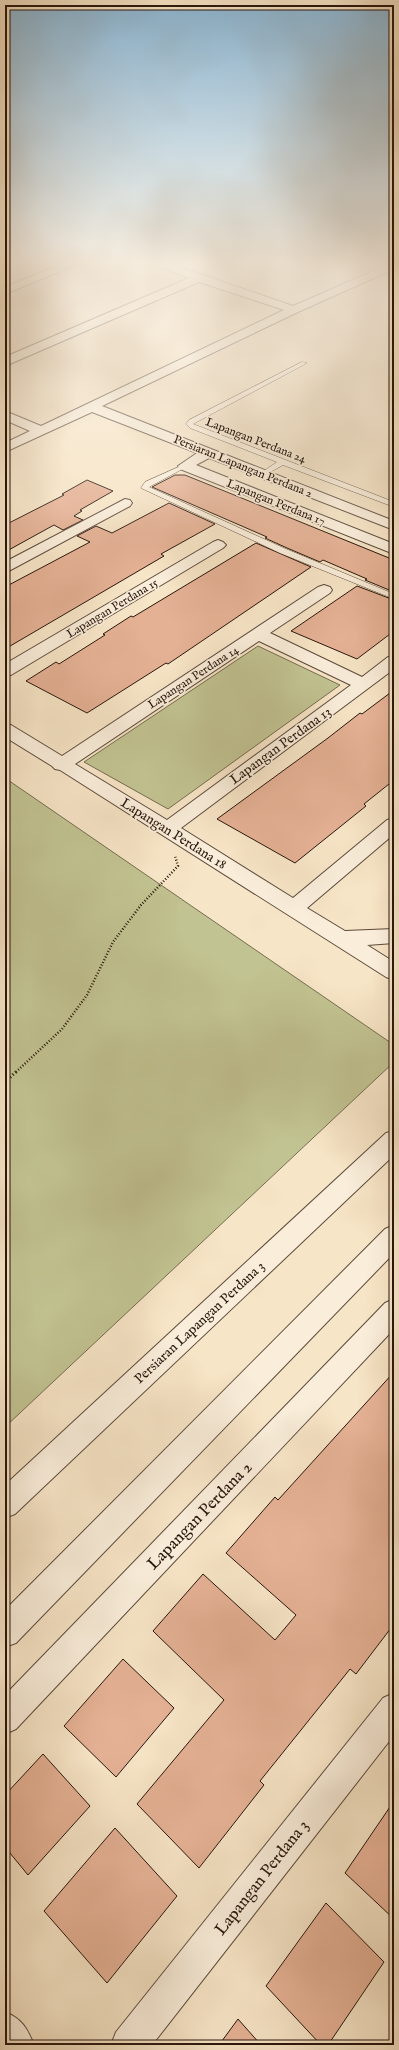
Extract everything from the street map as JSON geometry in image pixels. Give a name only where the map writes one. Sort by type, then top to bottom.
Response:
[{"type":"street","points":[[5,362],[20,356]]},
{"type":"street","points":[[5,448],[199,356]]},
{"type":"street","name":"Persiaran Lapangan Perdana 2","points":[[92,407],[210,452],[394,526]]},
{"type":"street","points":[[5,415],[42,431]]},
{"type":"street","points":[[185,466],[210,452]]},
{"type":"street","name":"Lapangan Perdana 17","points":[[185,466],[394,549]]},
{"type":"street","points":[[5,568],[125,503]]},
{"type":"street","name":"Lapangan Perdana 15","points":[[5,671],[218,545]]},
{"type":"street","name":"Lapangan Perdana 14","points":[[61,764],[324,590]]},
{"type":"street","points":[[258,634],[363,684]]},
{"type":"street","name":"Lapangan Perdana 13","points":[[166,829],[394,661]]},
{"type":"street","name":"Lapangan Perdana 18","points":[[5,729],[294,908],[394,972]]},
{"type":"street","points":[[294,908],[394,824]]},
{"type":"street","points":[[341,939],[394,936]]},
{"type":"street","name":"Persiaran Lapangan Perdana 3","points":[[5,1504],[394,1140]]},
{"type":"street","points":[[5,1632],[394,1236]]},
{"type":"street","name":"Lapangan Perdana 2","points":[[5,1718],[394,1311]]},
{"type":"street","name":"Lapangan Perdana 3","points":[[129,2045],[394,1709]]},
{"type":"street","points":[[5,2030],[16,2045]]},
{"type":"lane","name":"Lapangan Perdana 24","points":[[304,363],[191,421],[189,424],[192,427],[394,505]]},
{"type":"lane","points":[[263,474],[282,462]]},
{"type":"lane","points":[[185,466],[148,484],[145,488],[283,551],[394,597]]},
{"type":"path","points":[[5,1082],[62,1029],[86,995],[114,942],[141,905],[178,866],[166,829]]},
{"type":"green space","points":[[258,646],[340,685],[168,809],[84,762]]},
{"type":"green space","points":[[5,778],[394,1045],[394,1062],[5,1427]]},
{"type":"building","points":[[175,475],[185,475],[394,560],[394,592],[323,560],[320,562],[287,548],[265,538],[267,537],[152,487]]},
{"type":"building","points":[[87,480],[113,491],[80,510],[82,511],[74,516],[83,520],[63,530],[54,525],[5,552],[5,525],[64,495],[62,494]]},
{"type":"building","points":[[169,503],[215,524],[161,554],[164,556],[5,649],[5,587],[90,542],[77,536],[96,526],[112,533]]},
{"type":"building","points":[[256,543],[311,567],[168,664],[166,663],[87,713],[26,681],[56,662],[59,664],[105,635],[103,634],[131,616],[133,617]]},
{"type":"building","points":[[357,586],[394,600],[394,631],[357,659],[291,631]]},
{"type":"building","points":[[394,690],[394,780],[364,804],[366,806],[295,863],[217,819],[360,713],[362,714]]},
{"type":"building","points":[[394,1372],[394,1624],[356,1674],[350,1669],[260,1781],[264,1785],[199,1868],[137,1804],[224,1700],[153,1631],[203,1574],[275,1640],[296,1615],[226,1553],[275,1497],[278,1500]]},
{"type":"building","points":[[123,1659],[174,1708],[116,1777],[64,1726]]},
{"type":"building","points":[[43,1754],[90,1806],[28,1875],[5,1847],[5,1795]]},
{"type":"building","points":[[394,1801],[394,1919],[345,1873]]},
{"type":"building","points":[[115,1828],[177,1896],[107,1983],[44,1911]]},
{"type":"building","points":[[326,1903],[384,1962],[328,2045],[321,2045],[266,1986]]},
{"type":"building","points":[[238,2019],[261,2045],[219,2045]]}]
